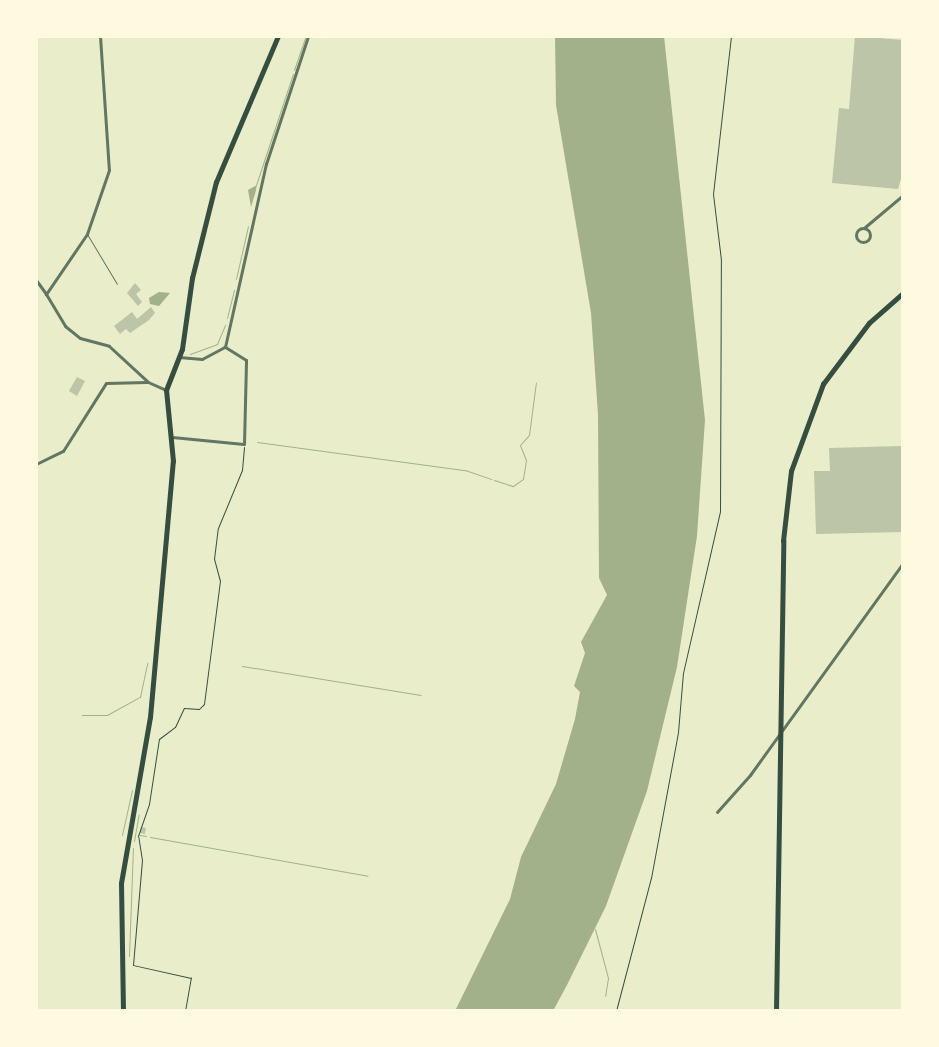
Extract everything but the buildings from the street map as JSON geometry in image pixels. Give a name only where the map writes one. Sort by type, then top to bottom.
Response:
[{"type":"main road","points":[[123,1011],[121,883],[150,717],[172,437],[166,390],[179,357],[216,182],[278,36]]},
{"type":"main road","points":[[776,1011],[783,541],[791,471],[823,384],[869,323],[903,293]]},
{"type":"street","points":[[46,294],[87,234],[102,194],[110,153],[100,36]]},
{"type":"street","points":[[179,357],[202,359],[225,347],[266,164],[308,36]]},
{"type":"street","points":[[865,228],[870,238],[862,242],[856,232],[865,228],[903,195]]},
{"type":"street","points":[[36,280],[65,326],[80,338],[109,346],[148,382],[166,390]]},
{"type":"street","points":[[172,437],[244,444],[246,360],[225,347]]},
{"type":"street","points":[[36,464],[63,451],[106,383],[148,382]]},
{"type":"street","points":[[717,812],[762,756],[903,563]]},
{"type":"lane","points":[[87,234],[117,284]]},
{"type":"path","points":[[616,1011],[640,928],[670,776],[683,673],[720,512],[721,260],[713,194],[731,36]]},
{"type":"path","points":[[185,1011],[190,978],[132,965],[142,852],[138,836],[149,804],[159,739],[175,727],[184,708],[199,709],[204,704],[220,581],[214,559],[218,528],[242,470],[244,444]]},
{"type":"shaded area","points":[[555,36],[664,36],[705,420],[697,536],[677,667],[647,791],[606,906],[567,985],[553,1011],[455,1011],[510,899],[521,857],[556,784],[575,719],[580,692],[574,686],[585,653],[581,642],[607,595],[599,578],[598,415],[591,313],[556,105]]},
{"type":"shaded area","points":[[257,185],[255,194],[251,207],[248,190]]},
{"type":"shaded area","points":[[159,292],[170,293],[159,306],[150,304],[149,298]]},
{"type":"waterway","points":[[294,70],[306,36]]},
{"type":"waterway","points":[[256,185],[293,74]]},
{"type":"waterway","points":[[236,279],[248,226]]},
{"type":"waterway","points":[[227,318],[234,290]]},
{"type":"waterway","points":[[190,354],[217,344],[225,325]]},
{"type":"waterway","points":[[494,480],[513,486],[523,479],[526,460],[520,445],[529,435],[536,382]]},
{"type":"waterway","points":[[257,442],[465,470],[491,479]]},
{"type":"waterway","points":[[82,715],[107,715],[140,697],[147,663]]},
{"type":"waterway","points":[[242,666],[421,695]]},
{"type":"waterway","points":[[122,835],[132,790]]},
{"type":"waterway","points":[[134,841],[139,814]]},
{"type":"waterway","points":[[140,835],[146,836]]},
{"type":"waterway","points":[[150,837],[368,876]]},
{"type":"waterway","points":[[129,956],[133,848]]},
{"type":"waterway","points":[[595,929],[608,978],[605,996]]}]
